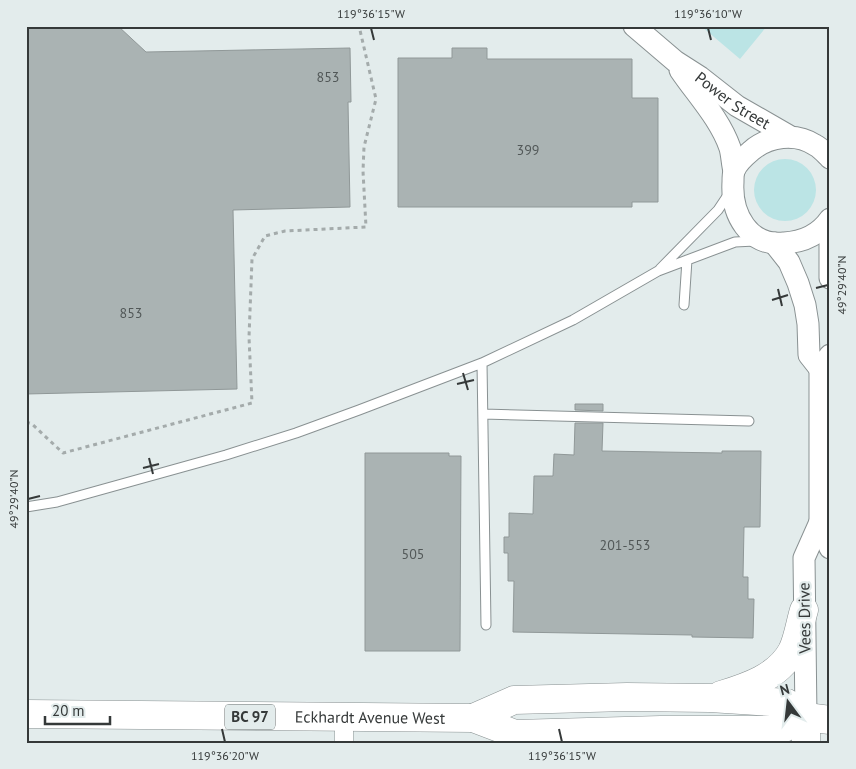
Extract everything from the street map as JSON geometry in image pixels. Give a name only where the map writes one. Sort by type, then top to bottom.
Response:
[{"type":"highway","points":[[710,698],[746,687],[769,675],[779,667],[792,651],[804,610]]},
{"type":"highway","name":"Eckhardt Avenue West","points":[[26,714],[344,730],[473,718],[514,700],[710,698],[787,703],[814,727]]},
{"type":"highway","name":"Eckhardt Avenue West","points":[[473,718],[514,734],[613,731],[780,730],[814,727]]},
{"type":"highway","points":[[613,731],[657,743]]},
{"type":"street","name":"Power Street","points":[[634,26],[675,61],[700,77],[737,106],[792,137]]},
{"type":"street","name":"Power Street","points":[[675,61],[725,136],[730,150],[733,204],[739,219],[750,233],[768,242]]},
{"type":"street","points":[[733,179],[743,158],[756,146],[772,138],[792,137],[825,146]]},
{"type":"street","points":[[768,242],[798,242],[825,226],[830,219]]},
{"type":"street","name":"Vees Drive","points":[[768,242],[789,262],[798,283],[805,305],[808,324],[809,355],[825,362],[820,522],[804,558],[804,610],[814,727]]},
{"type":"street","points":[[830,242],[830,278]]},
{"type":"street","name":"Vees Drive","points":[[820,522],[830,548]]},
{"type":"lane","points":[[658,271],[718,210],[733,179]]},
{"type":"lane","points":[[26,507],[57,502],[134,481],[296,433],[482,363],[573,320],[658,271],[735,242],[768,242]]},
{"type":"lane","points":[[684,305],[688,260]]},
{"type":"lane","points":[[482,363],[486,625]]},
{"type":"lane","points":[[483,414],[749,421]]},
{"type":"path","points":[[26,422],[32,424],[63,453],[252,403],[248,336],[252,259],[264,236],[285,231],[366,227],[363,171],[364,147],[376,99],[359,26]]},
{"type":"shaded area","points":[[701,26],[767,26],[740,59]]},
{"type":"shaded area","points":[[785,159],[797,161],[807,168],[814,178],[816,190],[814,202],[807,212],[797,219],[785,221],[773,219],[763,212],[756,202],[754,190],[756,178],[763,168],[773,161]]},
{"type":"building","points":[[26,26],[118,26],[146,52],[350,48],[351,102],[348,102],[350,207],[233,210],[237,389],[26,394]]},
{"type":"building","points":[[452,48],[487,48],[487,59],[632,59],[632,98],[658,98],[658,202],[632,202],[632,207],[398,207],[398,58],[452,58]]},
{"type":"building","points":[[575,404],[603,404],[603,411],[575,410]]},
{"type":"building","points":[[575,423],[603,423],[602,451],[722,453],[722,451],[761,451],[760,527],[744,527],[743,577],[748,577],[748,599],[754,599],[753,638],[513,632],[514,581],[508,581],[508,553],[504,553],[504,537],[509,537],[509,513],[533,514],[534,476],[553,476],[554,454],[574,455]]},
{"type":"building","points":[[365,453],[449,453],[449,456],[461,456],[460,651],[365,651]]}]
